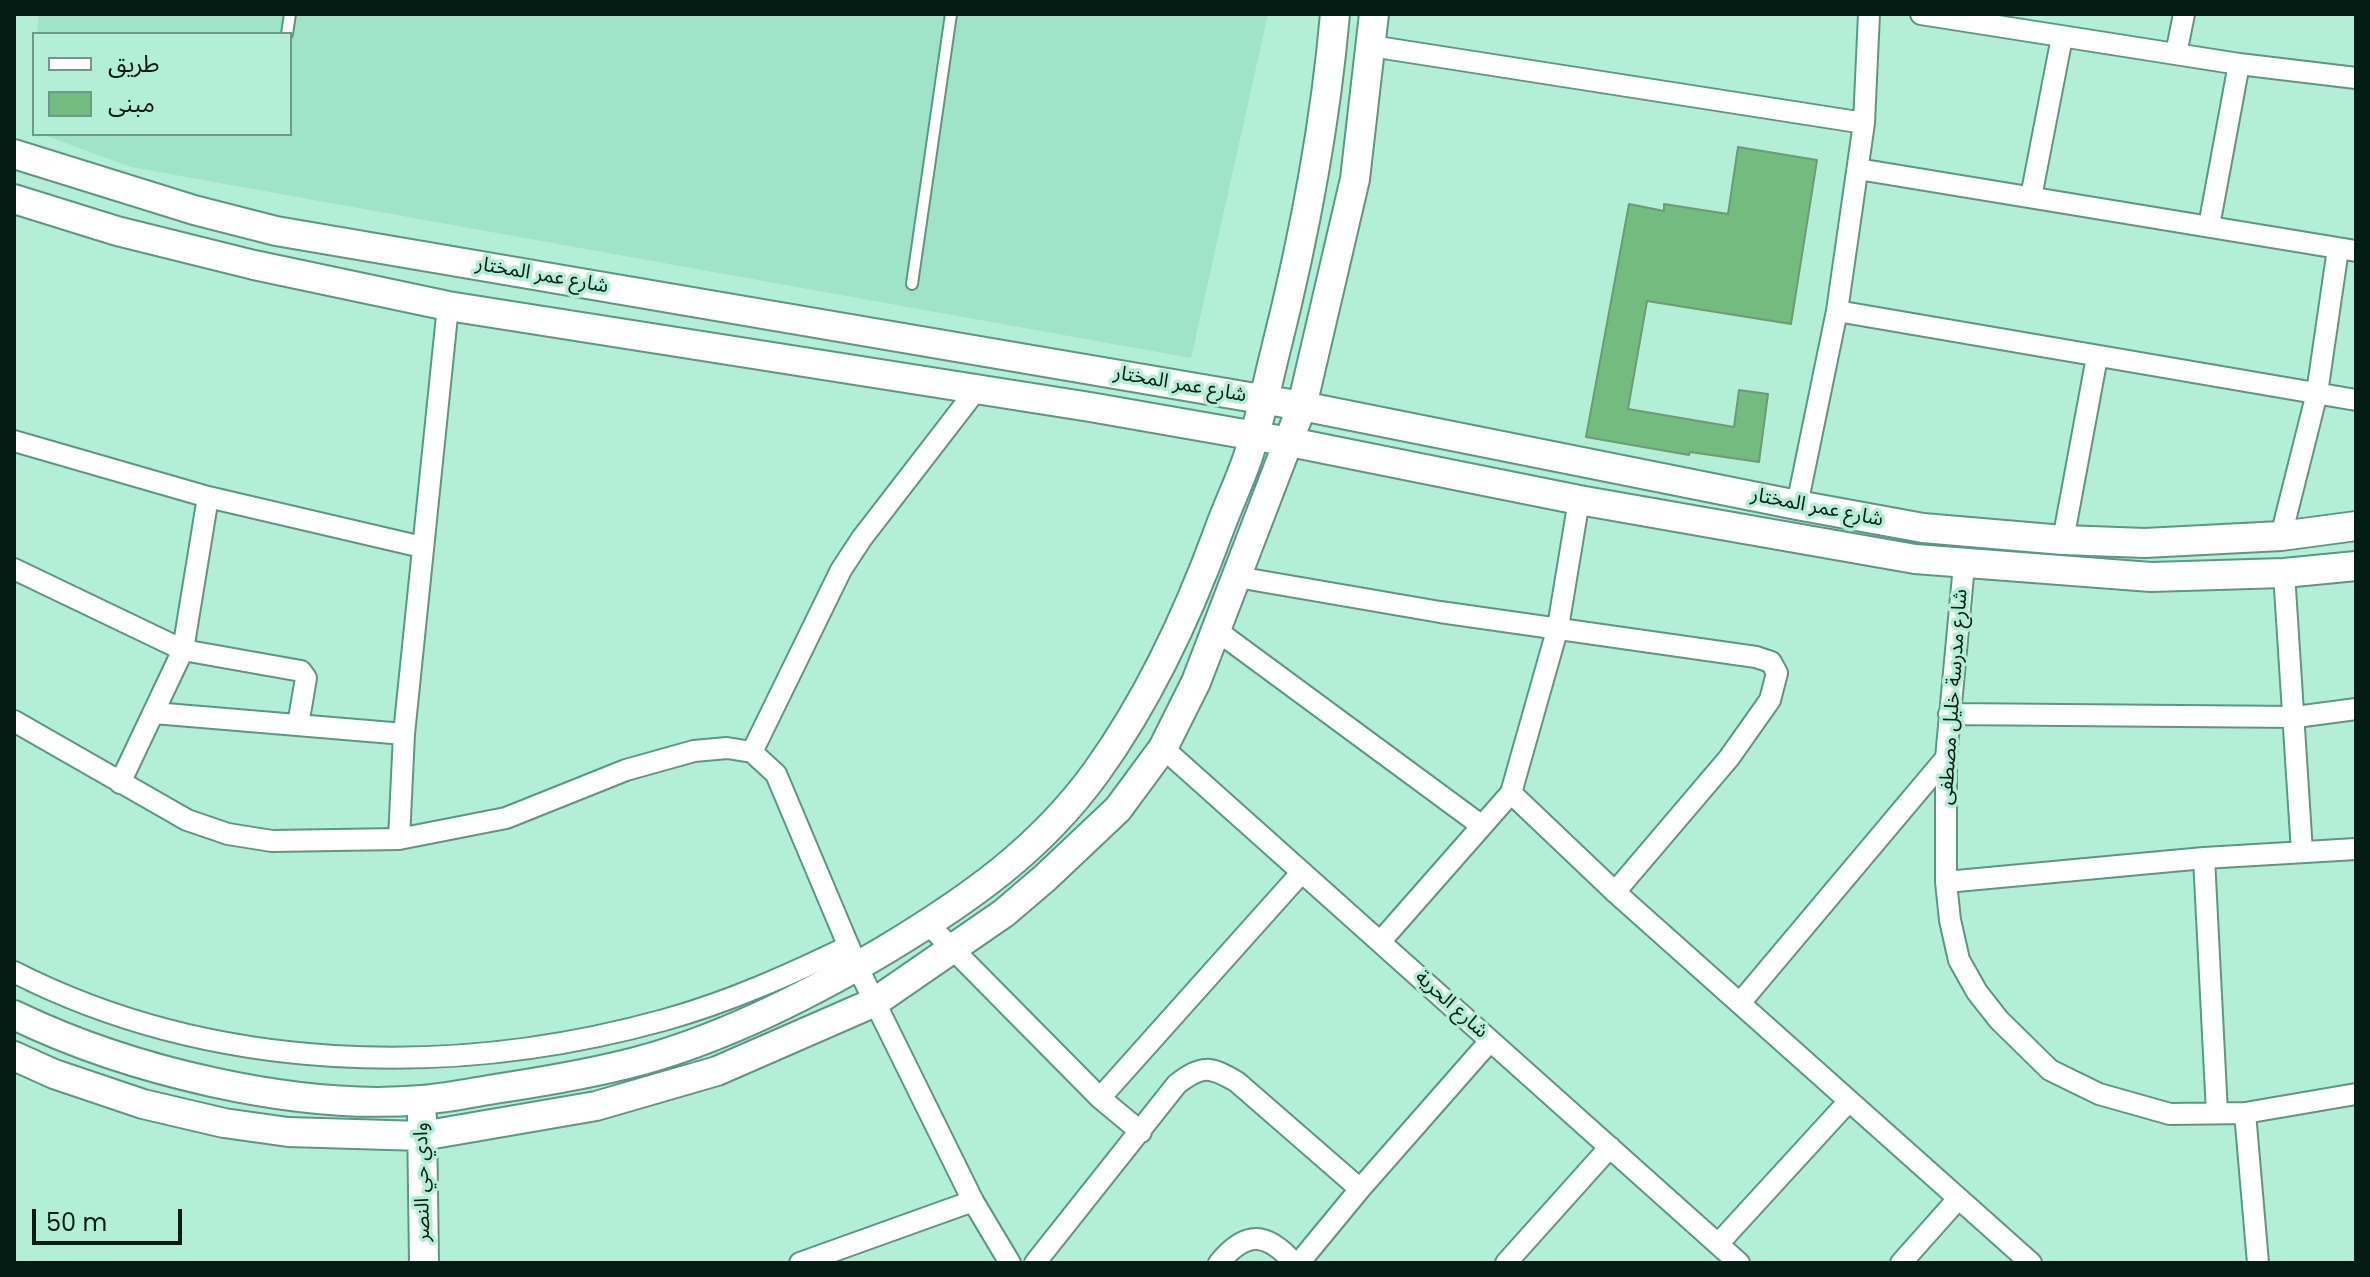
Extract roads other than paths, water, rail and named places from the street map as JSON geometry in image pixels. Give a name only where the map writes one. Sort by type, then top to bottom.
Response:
[{"type":"street","points":[[14,972],[79,1001],[185,1034],[295,1053],[406,1058],[471,1055],[537,1047],[615,1032],[729,999],[790,974],[853,956],[928,924],[985,886],[1036,842],[1102,765],[1162,665],[1183,622],[1255,436],[1304,235],[1319,154],[1335,14]]},
{"type":"street","points":[[14,1056],[54,1074],[143,1104],[224,1123],[288,1132],[422,1136],[596,1106],[717,1071],[875,1002],[1004,913],[1118,809],[1163,748],[1196,682],[1302,406],[1355,179],[1374,14]]},
{"type":"street","points":[[1797,505],[1837,311],[1858,169],[1864,123],[1869,14]]},
{"type":"street","points":[[1921,14],[2028,23],[2062,37],[2356,78]]},
{"type":"street","points":[[2176,54],[2184,14]]},
{"type":"street","points":[[2031,197],[2062,37]]},
{"type":"street","points":[[1371,46],[1864,123]]},
{"type":"street","points":[[2209,226],[2239,64]]},
{"type":"street","name":"شارع عمر المختار","points":[[14,154],[194,210],[276,231],[1302,406],[1923,528],[2063,540],[2145,543],[2281,536],[2356,526]]},
{"type":"street","points":[[1858,169],[2347,250],[2317,393],[2281,536]]},
{"type":"street","points":[[55,213],[66,170]]},
{"type":"street","name":"شارع عمر المختار","points":[[14,199],[55,213],[254,265],[448,306],[977,389],[1290,442],[1579,500],[1915,559],[2151,577],[2284,573],[2356,566]]},
{"type":"street","points":[[399,839],[404,734],[448,306]]},
{"type":"street","points":[[1837,311],[2356,400]]},
{"type":"street","points":[[2063,540],[2097,357]]},
{"type":"street","points":[[752,752],[841,570],[862,538],[977,389]]},
{"type":"street","points":[[14,441],[208,497],[422,547]]},
{"type":"street","points":[[120,783],[183,650],[208,497]]},
{"type":"street","points":[[1380,942],[1511,793],[1558,627],[1579,500]]},
{"type":"street","name":"شارع مدرسة خليل مصطفى","points":[[1964,565],[1946,758],[1946,882],[1959,960],[1999,1020],[2050,1070],[2099,1094],[2170,1114],[2245,1113],[2356,1094]]},
{"type":"street","points":[[14,569],[183,650],[301,671],[306,678],[298,725]]},
{"type":"street","points":[[2284,573],[2296,717],[2302,852]]},
{"type":"street","points":[[1237,577],[1424,610],[1558,627],[1756,657],[1771,662],[1777,673],[1770,700],[1729,758],[1615,892]]},
{"type":"street","points":[[1216,630],[1482,826]]},
{"type":"street","points":[[1949,714],[2296,717],[2356,709]]},
{"type":"street","points":[[154,713],[404,734]]},
{"type":"street","points":[[16,726],[187,820],[228,834],[272,841],[399,839],[506,818],[626,770],[694,751],[727,748],[752,752],[776,774],[875,1002],[973,1201],[1010,1263]]},
{"type":"street","name":"شارع الحرية","points":[[1163,748],[1739,1263]]},
{"type":"street","points":[[1740,1003],[1946,758]]},
{"type":"street","points":[[1511,793],[1615,892],[2031,1263]]},
{"type":"street","points":[[1946,882],[2204,858],[2356,849]]},
{"type":"street","points":[[2204,858],[2217,1113]]},
{"type":"street","points":[[1100,1098],[1302,872]]},
{"type":"street","points":[[928,924],[1100,1098],[1141,1132]]},
{"type":"street","points":[[14,1015],[131,1061],[220,1083],[333,1099],[422,1100],[590,1073],[643,1060],[761,1015],[853,956]]},
{"type":"street","points":[[1219,1263],[1228,1251],[1247,1239],[1263,1238],[1280,1247],[1297,1263],[1490,1041]]},
{"type":"street","points":[[1035,1263],[1177,1084],[1190,1074],[1206,1068],[1221,1072],[1237,1082],[1360,1189]]},
{"type":"street","name":"وادي حي النصر","points":[[422,1100],[424,1263]]},
{"type":"street","points":[[1718,1244],[1849,1101]]},
{"type":"street","points":[[2245,1113],[2258,1263]]},
{"type":"street","points":[[1506,1263],[1610,1147]]},
{"type":"street","points":[[1901,1263],[1958,1199]]},
{"type":"street","points":[[800,1263],[973,1201]]},
{"type":"street","points":[[423,1220],[435,1263]]},
{"type":"lane","points":[[912,284],[951,14]]}]
